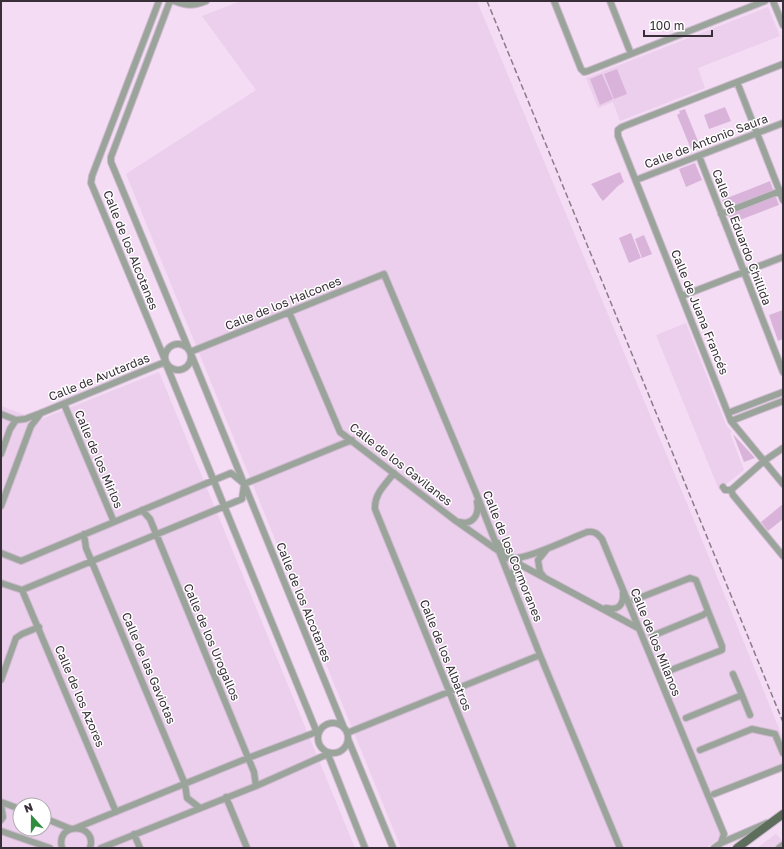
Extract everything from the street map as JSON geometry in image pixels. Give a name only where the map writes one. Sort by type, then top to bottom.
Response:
[{"type":"main road","points":[[737,848],[781,816]]},
{"type":"street","name":"Calle de los Alcotanes","points":[[159,1],[92,176],[91,183],[318,733]]},
{"type":"street","name":"Calle de los Alcotanes","points":[[170,1],[113,151],[111,162],[393,848]]},
{"type":"street","points":[[174,1],[189,5],[196,5],[206,1]]},
{"type":"street","points":[[554,1],[580,69],[584,72],[765,1]]},
{"type":"street","points":[[610,1],[631,54]]},
{"type":"street","points":[[773,1],[779,7],[783,25]]},
{"type":"street","points":[[783,64],[737,82],[781,190],[783,200]]},
{"type":"street","name":"Calle de Juana Francés","points":[[737,82],[622,127],[618,130],[618,136],[731,421],[783,484]]},
{"type":"street","name":"Calle de Antonio Saura","points":[[636,180],[783,123]]},
{"type":"street","name":"Calle de Eduardo Chillida","points":[[698,156],[783,372]]},
{"type":"street","points":[[721,214],[781,190]]},
{"type":"street","points":[[682,296],[783,257]]},
{"type":"street","name":"Calle de los Halcones","points":[[190,352],[384,274]]},
{"type":"street","name":"Calle de los Cormoranes","points":[[384,274],[476,492],[540,654],[620,848]]},
{"type":"street","name":"Calle de los Gavilanes","points":[[289,312],[340,432],[456,521],[500,552],[503,556],[517,560]]},
{"type":"street","points":[[179,344],[183,345],[190,352],[191,359],[188,366],[180,370],[172,370],[165,362],[165,352],[170,346],[179,344]]},
{"type":"street","name":"Calle de Avutardas","points":[[16,420],[25,419],[41,413],[165,362]]},
{"type":"street","points":[[728,414],[783,392]]},
{"type":"street","points":[[731,421],[783,401]]},
{"type":"street","name":"Calle de los Mirlos","points":[[64,404],[114,522]]},
{"type":"street","name":"Calle de Avutardas","points":[[1,506],[31,426],[41,413]]},
{"type":"street","points":[[1,414],[16,420],[10,429],[1,454]]},
{"type":"street","points":[[244,484],[352,440]]},
{"type":"street","points":[[723,487],[725,490],[731,490],[764,461],[783,448]]},
{"type":"street","points":[[1,553],[21,561],[231,473],[244,484]]},
{"type":"street","name":"Calle de los Albatros","points":[[394,473],[376,496],[375,509],[512,848]]},
{"type":"street","points":[[1,583],[22,590],[242,499],[244,484]]},
{"type":"street","points":[[731,490],[733,495],[783,556]]},
{"type":"street","name":"Calle de los Gavilanes","points":[[456,521],[465,523],[473,520],[477,514],[478,508],[476,492]]},
{"type":"street","name":"Calle de los Urogallos","points":[[142,510],[150,519],[254,772],[256,786]]},
{"type":"street","name":"Calle de los Milanos","points":[[517,560],[587,532],[593,531],[602,539],[724,834],[721,843]]},
{"type":"street","name":"Calle de las Gaviotas","points":[[84,534],[86,548],[185,784],[187,798],[200,808]]},
{"type":"street","name":"Calle de los Gavilanes","points":[[495,540],[517,560],[545,578],[638,628]]},
{"type":"street","points":[[545,578],[540,572],[538,560],[549,547]]},
{"type":"street","points":[[1,560],[7,556]]},
{"type":"street","points":[[513,585],[513,572],[517,560]]},
{"type":"street","points":[[634,600],[690,578],[696,580],[722,646],[722,650],[666,672]]},
{"type":"street","name":"Calle de los Azores","points":[[22,590],[39,627],[116,812]]},
{"type":"street","name":"Calle de los Gavilanes","points":[[596,606],[610,609],[619,607],[623,600],[623,590]]},
{"type":"street","points":[[652,636],[703,615],[708,610]]},
{"type":"street","points":[[1,680],[16,638],[39,627]]},
{"type":"street","points":[[346,733],[540,654]]},
{"type":"street","points":[[733,674],[750,715]]},
{"type":"street","points":[[686,718],[742,695]]},
{"type":"street","points":[[62,848],[61,840],[63,835],[74,828],[248,758],[318,733],[328,724],[340,724],[346,733],[347,745],[338,752],[328,753],[256,786],[101,848]]},
{"type":"street","points":[[700,750],[752,729],[775,734],[783,753]]},
{"type":"street","points":[[318,733],[318,744],[328,753],[365,848]]},
{"type":"street","points":[[714,794],[783,766]]},
{"type":"street","points":[[226,797],[247,848]]},
{"type":"street","points":[[1,802],[12,806]]},
{"type":"street","points":[[1,805],[3,809],[3,817],[1,820]]},
{"type":"street","points":[[714,848],[721,843],[781,816]]},
{"type":"street","points":[[52,821],[81,829],[89,835],[91,840],[90,848]]},
{"type":"street","points":[[1,831],[50,848]]},
{"type":"street","points":[[134,834],[140,848]]},
{"type":"street","points":[[779,848],[783,845]]},
{"type":"shaded area","points":[[241,1],[477,1],[686,501],[783,738],[783,771],[708,798],[723,836],[706,848],[401,848],[126,174],[256,90],[202,16]]},
{"type":"shaded area","points":[[768,7],[780,36],[698,68],[705,88],[620,121],[613,102],[598,108],[586,78]]},
{"type":"shaded area","points":[[617,69],[627,94],[614,99],[604,74]]},
{"type":"shaded area","points":[[602,74],[613,99],[600,105],[590,79]]},
{"type":"shaded area","points":[[725,107],[731,121],[709,129],[704,115]]},
{"type":"shaded area","points":[[685,109],[700,146],[691,149],[677,115],[680,113],[679,111]]},
{"type":"shaded area","points":[[695,163],[702,180],[686,187],[679,169]]},
{"type":"shaded area","points":[[620,172],[624,182],[603,201],[591,184]]},
{"type":"shaded area","points":[[770,181],[779,205],[732,223],[722,200]]},
{"type":"shaded area","points":[[631,233],[641,258],[629,263],[619,238]]},
{"type":"shaded area","points":[[644,235],[652,254],[642,258],[635,239]]},
{"type":"shaded area","points":[[783,310],[783,339],[778,341],[769,315]]},
{"type":"shaded area","points":[[686,323],[726,425],[732,432],[730,433],[744,470],[719,490],[656,335]]},
{"type":"shaded area","points":[[159,372],[355,848],[1,848],[1,406],[39,420]]},
{"type":"shaded area","points":[[733,434],[755,458],[744,462]]},
{"type":"shaded area","points":[[783,504],[783,519],[768,531],[761,522]]},
{"type":"shaded area","points":[[776,834],[783,841],[783,848],[757,848]]},
{"type":"railway","points":[[487,1],[783,722]]}]
